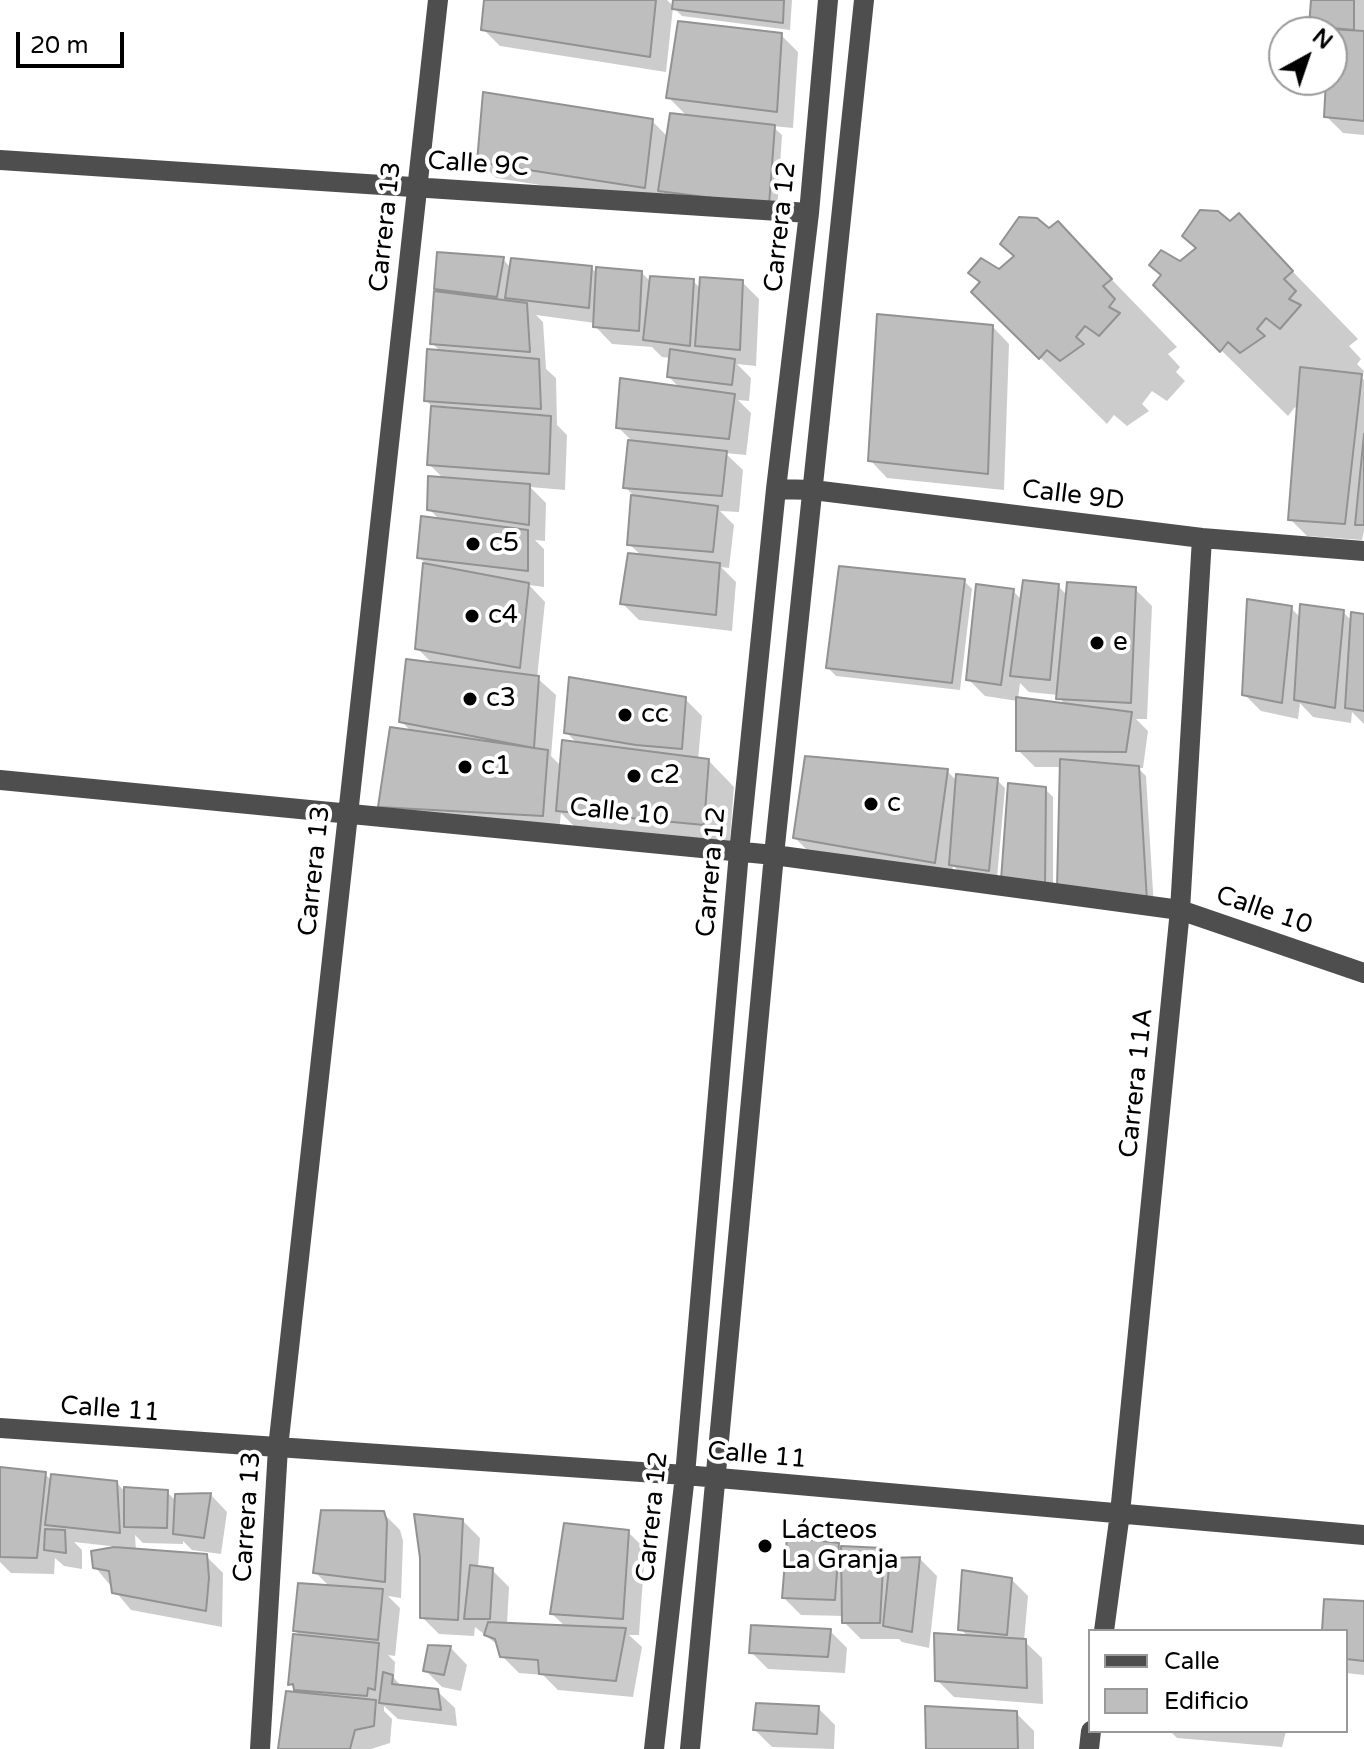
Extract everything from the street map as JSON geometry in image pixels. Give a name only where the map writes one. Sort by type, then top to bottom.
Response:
[{"type":"street","name":"Carrera 13","points":[[260,1749],[278,1448],[438,0]]},
{"type":"street","name":"Carrera 12","points":[[654,1749],[685,1475],[739,852],[776,489],[809,213],[828,0]]},
{"type":"street","points":[[690,1749],[774,855],[864,0]]},
{"type":"street","name":"Calle 9C","points":[[0,160],[809,213]]},
{"type":"street","name":"Calle 9D","points":[[776,489],[813,490],[1202,538],[1364,551]]},
{"type":"street","name":"Carrera 11A","points":[[1104,1629],[1120,1513],[1180,910],[1202,538]]},
{"type":"street","name":"Calle 10","points":[[0,780],[774,855],[1180,910],[1364,973]]},
{"type":"street","name":"Calle 11","points":[[0,1428],[685,1475],[1364,1535]]},
{"type":"building","points":[[484,0],[656,0],[650,57],[481,30]]},
{"type":"building","points":[[673,0],[784,0],[783,23],[672,9]]},
{"type":"building","points":[[1311,0],[1354,0],[1354,30],[1348,29],[1348,16],[1310,16]]},
{"type":"building","points":[[678,21],[782,33],[777,112],[666,98]]},
{"type":"building","points":[[1348,30],[1364,31],[1364,121],[1324,117],[1325,96],[1348,96]]},
{"type":"building","points":[[483,92],[653,119],[645,188],[477,162]]},
{"type":"building","points":[[670,113],[775,125],[769,205],[658,191]]},
{"type":"building","points":[[1200,210],[1218,211],[1230,221],[1239,213],[1293,271],[1284,279],[1296,291],[1289,299],[1301,305],[1280,329],[1266,318],[1257,329],[1265,336],[1240,353],[1228,342],[1220,352],[1153,285],[1161,275],[1149,265],[1161,250],[1180,261],[1196,248],[1182,236]]},
{"type":"building","points":[[1019,217],[1037,218],[1049,228],[1058,221],[1112,279],[1103,286],[1115,299],[1109,307],[1120,313],[1099,336],[1085,326],[1076,337],[1084,344],[1060,361],[1047,350],[1039,359],[971,292],[980,282],[968,273],[981,258],[999,269],[1014,256],[1000,244]]},
{"type":"building","points":[[437,252],[504,257],[497,297],[434,289]]},
{"type":"building","points":[[511,258],[592,266],[589,308],[505,298]]},
{"type":"building","points":[[596,267],[642,271],[639,331],[593,327]]},
{"type":"building","points":[[650,276],[694,279],[690,346],[643,340]]},
{"type":"building","points":[[700,277],[743,280],[740,350],[695,346]]},
{"type":"building","points":[[434,291],[527,303],[530,352],[430,344]]},
{"type":"building","points":[[877,314],[993,325],[988,474],[868,461]]},
{"type":"building","points":[[427,349],[539,359],[541,409],[424,401]]},
{"type":"building","points":[[670,349],[735,359],[732,385],[667,377]]},
{"type":"building","points":[[1300,367],[1362,374],[1345,524],[1288,520]]},
{"type":"building","points":[[620,378],[735,394],[729,439],[616,428]]},
{"type":"building","points":[[431,406],[551,416],[549,474],[427,465]]},
{"type":"building","points":[[1364,434],[1364,525],[1355,525]]},
{"type":"building","points":[[628,440],[727,451],[722,496],[623,488]]},
{"type":"building","name":"c5","points":[[428,476],[530,484],[529,525],[427,510]]},
{"type":"building","points":[[631,495],[718,506],[713,552],[627,545]]},
{"type":"building","name":"c5","points":[[421,516],[528,530],[528,571],[417,558]]},
{"type":"building","points":[[628,553],[720,563],[716,615],[620,604]]},
{"type":"building","name":"c4","points":[[423,563],[529,583],[520,668],[415,649]]},
{"type":"building","points":[[839,566],[965,579],[952,683],[826,668]]},
{"type":"building","points":[[1023,580],[1059,584],[1050,680],[1010,676]]},
{"type":"building","name":"e","points":[[1067,582],[1136,587],[1131,703],[1056,699]]},
{"type":"building","points":[[976,584],[1014,589],[1001,685],[966,680]]},
{"type":"building","points":[[1247,599],[1292,606],[1282,703],[1242,695]]},
{"type":"building","points":[[1300,604],[1344,610],[1335,708],[1294,700]]},
{"type":"building","points":[[1351,612],[1364,614],[1364,711],[1345,708]]},
{"type":"building","name":"c3","points":[[406,659],[539,676],[534,748],[399,722]]},
{"type":"building","name":"cc","points":[[569,677],[686,697],[682,749],[564,733]]},
{"type":"building","points":[[1016,697],[1132,712],[1126,752],[1016,751]]},
{"type":"building","name":"c1","points":[[390,727],[548,750],[543,816],[378,807]]},
{"type":"building","name":"c2","points":[[562,740],[709,759],[704,825],[556,811]]},
{"type":"building","name":"c","points":[[805,756],[948,769],[935,863],[793,838]]},
{"type":"building","points":[[1060,759],[1139,766],[1147,901],[1057,888]]},
{"type":"building","points":[[956,774],[998,778],[989,871],[949,865]]},
{"type":"building","points":[[1008,783],[1046,787],[1045,886],[1001,880]]},
{"type":"building","points":[[0,1467],[46,1472],[37,1558],[0,1557]]},
{"type":"building","points":[[51,1474],[117,1481],[120,1533],[45,1525]]},
{"type":"building","points":[[124,1487],[168,1490],[167,1528],[124,1527]]},
{"type":"building","points":[[211,1493],[204,1538],[173,1534],[175,1494]]},
{"type":"building","points":[[321,1510],[384,1511],[387,1522],[385,1582],[313,1573]]},
{"type":"building","points":[[414,1514],[463,1519],[458,1620],[420,1618],[420,1558]]},
{"type":"building","points":[[564,1523],[629,1530],[623,1619],[550,1614]]},
{"type":"building","points":[[45,1529],[65,1530],[66,1553],[44,1550]]},
{"type":"building","points":[[787,1537],[839,1543],[835,1600],[782,1598]]},
{"type":"building","points":[[841,1546],[884,1548],[880,1623],[842,1623]]},
{"type":"building","points":[[114,1547],[207,1554],[209,1578],[206,1611],[112,1593],[109,1571],[93,1568],[91,1551]]},
{"type":"building","points":[[920,1557],[912,1632],[883,1626],[890,1558]]},
{"type":"building","points":[[470,1565],[493,1568],[490,1619],[464,1619]]},
{"type":"building","points":[[962,1570],[1012,1578],[1007,1635],[958,1630]]},
{"type":"building","points":[[298,1583],[383,1589],[378,1640],[293,1631]]},
{"type":"building","points":[[1324,1599],[1364,1601],[1364,1661],[1348,1659],[1348,1629],[1322,1629]]},
{"type":"building","points":[[488,1622],[626,1628],[616,1681],[539,1674],[538,1660],[500,1657],[495,1639],[484,1635]]},
{"type":"building","points":[[751,1625],[831,1629],[828,1657],[749,1653]]},
{"type":"building","points":[[934,1633],[1026,1639],[1027,1688],[935,1681]]},
{"type":"building","points":[[293,1634],[379,1643],[375,1690],[368,1688],[367,1696],[294,1690],[293,1684],[288,1685]]},
{"type":"building","points":[[428,1645],[451,1646],[444,1675],[423,1671]]},
{"type":"building","points":[[383,1672],[393,1675],[392,1684],[438,1689],[441,1710],[379,1703]]},
{"type":"building","points":[[286,1691],[376,1700],[374,1726],[355,1730],[350,1749],[278,1749]]},
{"type":"building","points":[[756,1703],[819,1706],[817,1734],[753,1730]]},
{"type":"building","points":[[925,1706],[1017,1711],[1018,1749],[926,1749]]},
{"type":"place","name":"c5","points":[[473,544]]},
{"type":"place","name":"c4","points":[[472,616]]},
{"type":"place","name":"e","points":[[1097,643]]},
{"type":"place","name":"c3","points":[[470,699]]},
{"type":"place","name":"cc","points":[[625,715]]},
{"type":"place","name":"c1","points":[[465,767]]},
{"type":"place","name":"c2","points":[[634,776]]},
{"type":"place","name":"c","points":[[871,804]]},
{"type":"place","name":"Lácteos La Granja","points":[[765,1546]]}]
